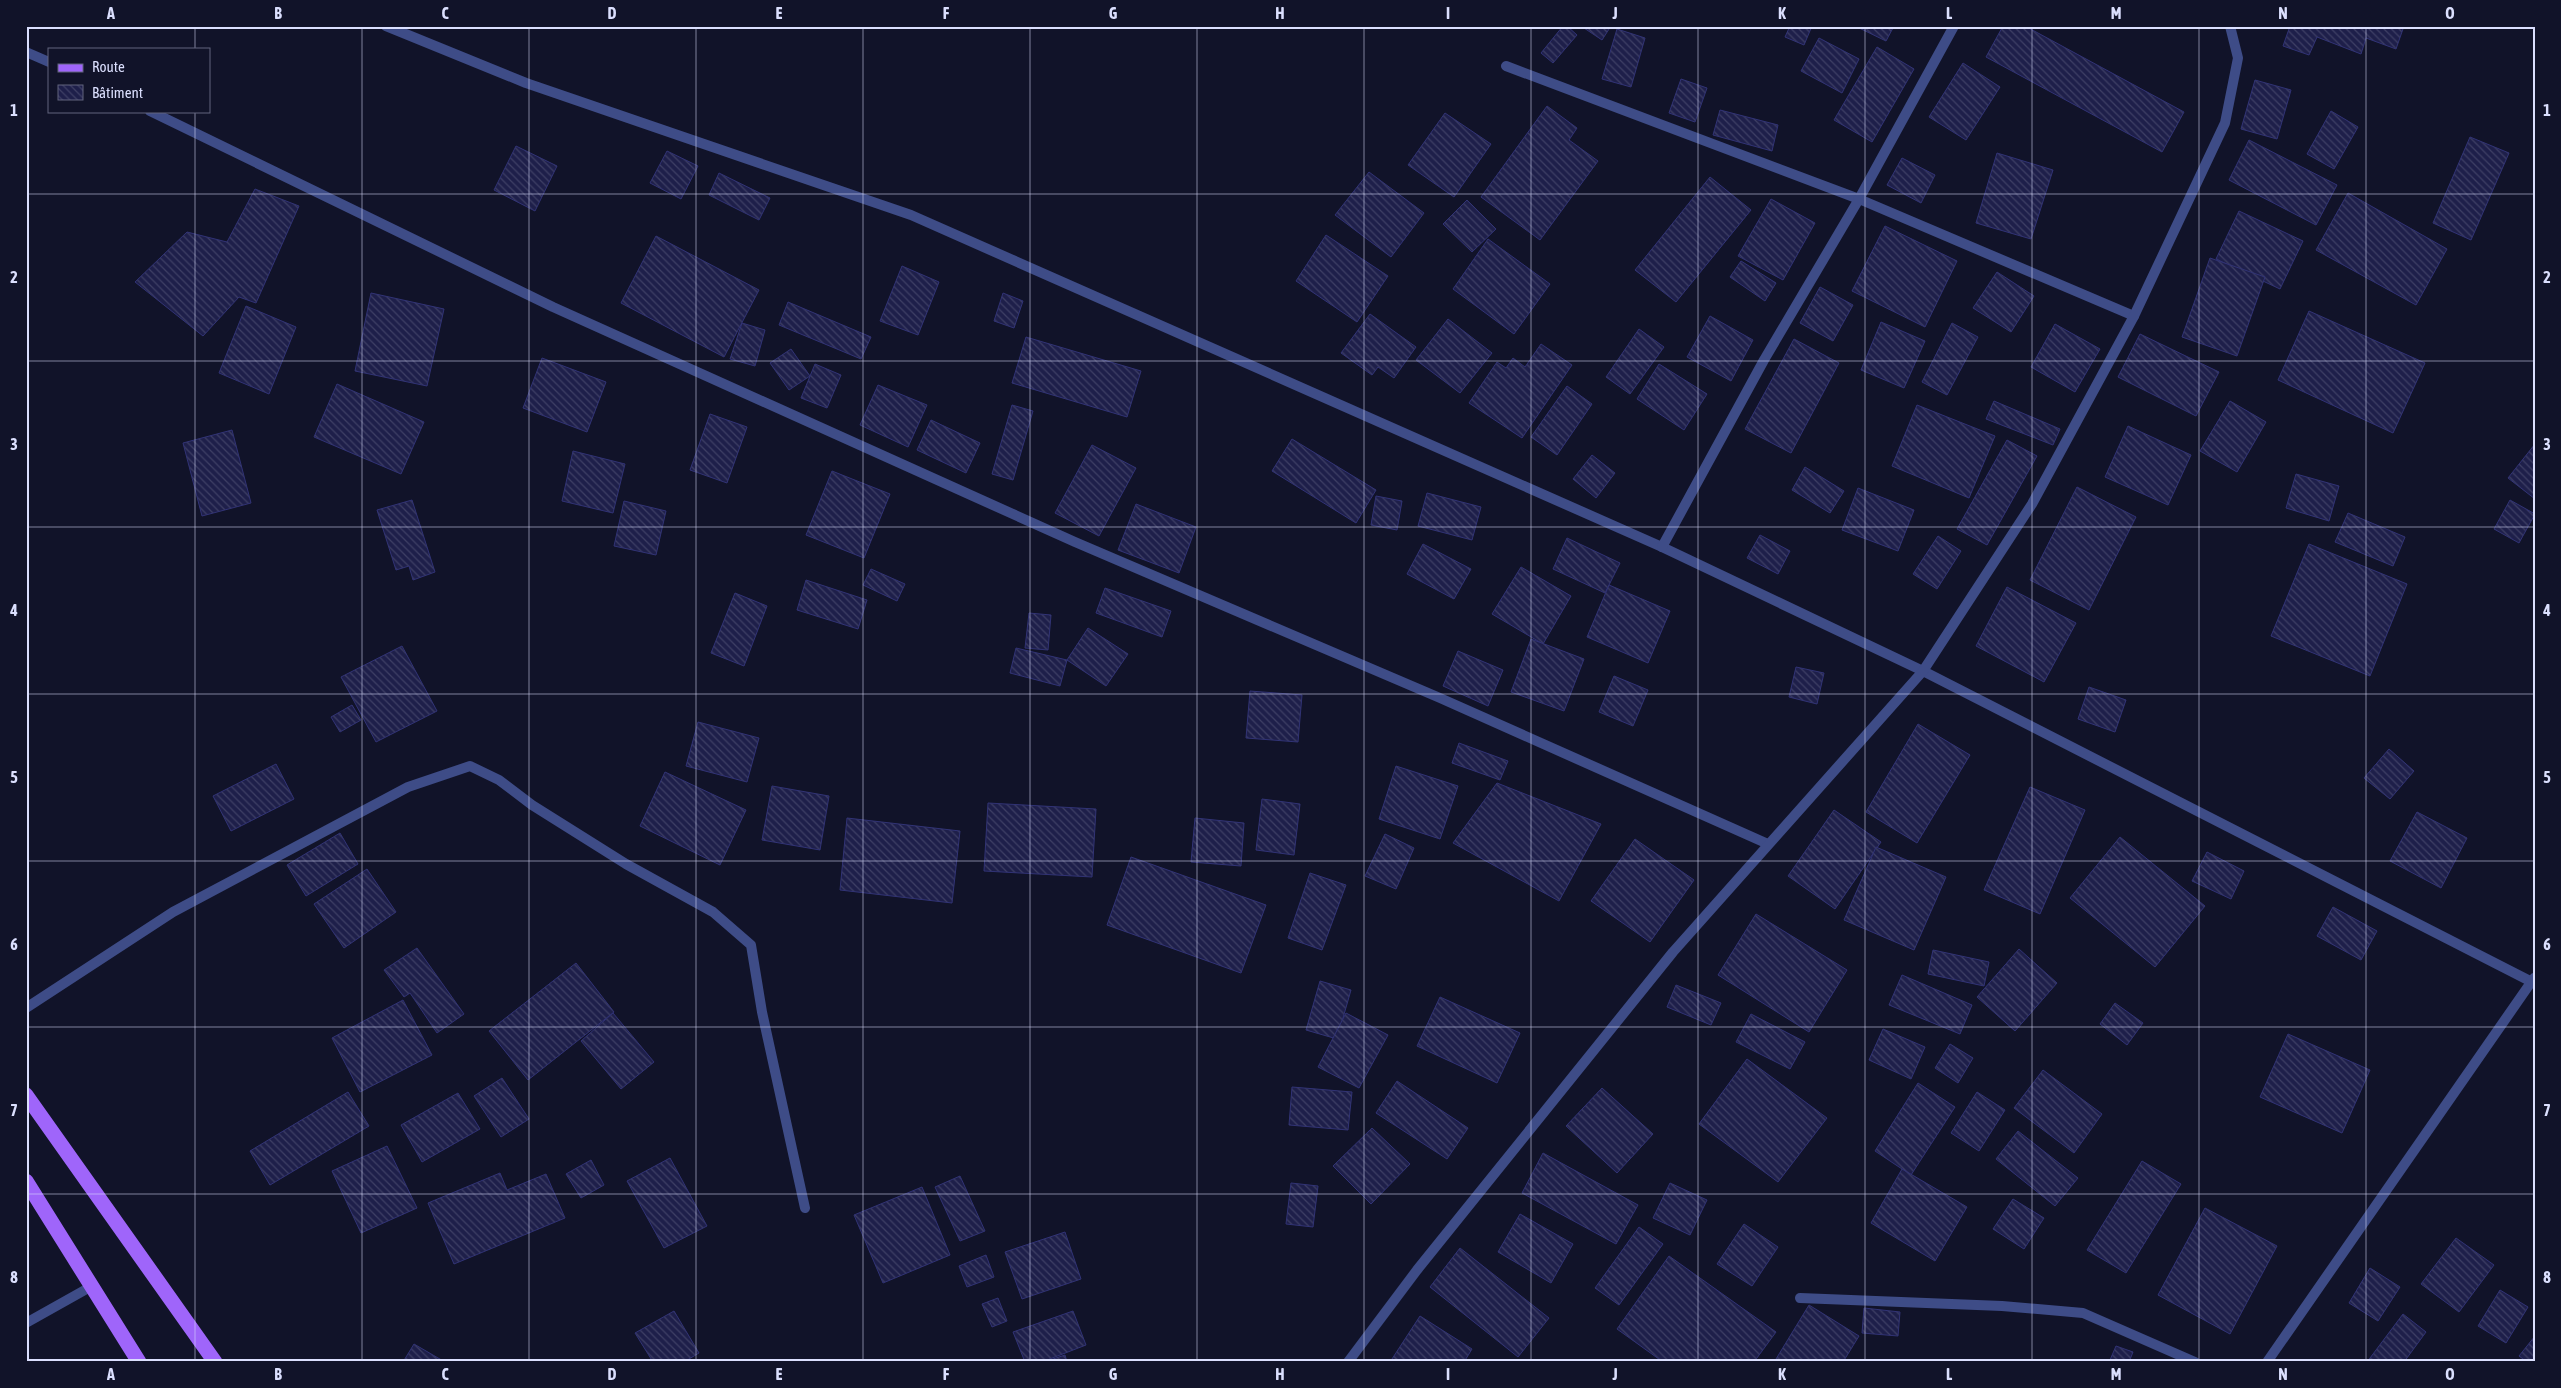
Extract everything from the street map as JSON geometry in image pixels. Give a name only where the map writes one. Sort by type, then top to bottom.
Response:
[{"type":"main road","points":[[26,1095],[215,1362]]},
{"type":"main road","points":[[26,1181],[139,1362]]},
{"type":"street","points":[[386,26],[526,83],[911,215],[1662,547],[1924,671],[2533,980],[2267,1362]]},
{"type":"street","points":[[1662,547],[1764,360],[1859,199],[1954,26]]},
{"type":"street","points":[[1348,1362],[1417,1270],[1667,960],[1768,844],[1924,671],[2032,504],[2134,316],[2225,123],[2238,58],[2230,26]]},
{"type":"street","points":[[26,52],[48,62]]},
{"type":"street","points":[[1506,66],[1859,199],[2134,316]]},
{"type":"street","points":[[152,112],[571,315],[1075,542],[1440,698],[1768,844]]},
{"type":"street","points":[[26,1008],[173,912],[408,787],[470,766],[499,780],[532,805],[626,864],[713,912],[751,946],[762,1012],[805,1208]]},
{"type":"street","points":[[26,1323],[92,1286]]},
{"type":"street","points":[[1800,1298],[2002,1306],[2083,1313],[2195,1362]]},
{"type":"building","points":[[1563,26],[1567,26],[1577,35],[1553,63],[1541,53]]},
{"type":"building","points":[[1581,26],[1611,26],[1602,40]]},
{"type":"building","points":[[1790,26],[1812,26],[1804,45],[1785,37]]},
{"type":"building","points":[[1855,26],[1894,26],[1886,41]]},
{"type":"building","points":[[2003,26],[2025,26],[2184,112],[2162,152],[1986,57]]},
{"type":"building","points":[[2290,26],[2404,26],[2396,49],[2366,38],[2361,54],[2317,37],[2309,55],[2283,46]]},
{"type":"building","points":[[1617,29],[1645,38],[1631,87],[1602,79]]},
{"type":"building","points":[[1819,38],[1859,59],[1842,93],[1801,71]]},
{"type":"building","points":[[1877,47],[1914,69],[1872,142],[1834,120]]},
{"type":"building","points":[[1963,63],[2000,87],[1966,140],[1929,117]]},
{"type":"building","points":[[1681,79],[1707,88],[1695,122],[1669,113]]},
{"type":"building","points":[[2255,80],[2291,90],[2277,139],[2241,129]]},
{"type":"building","points":[[1547,106],[1577,128],[1569,140],[1598,161],[1540,240],[1481,197]]},
{"type":"building","points":[[1720,110],[1778,125],[1772,151],[1713,135]]},
{"type":"building","points":[[2331,111],[2358,127],[2334,169],[2307,154]]},
{"type":"building","points":[[1445,113],[1491,144],[1454,197],[1408,165]]},
{"type":"building","points":[[2470,137],[2509,153],[2471,240],[2433,223]]},
{"type":"building","points":[[2249,140],[2337,185],[2316,225],[2229,180]]},
{"type":"building","points":[[516,146],[557,166],[535,211],[494,190]]},
{"type":"building","points":[[667,151],[698,166],[681,199],[650,183]]},
{"type":"building","points":[[1997,153],[2053,170],[2031,239],[1976,223]]},
{"type":"building","points":[[1902,158],[1935,175],[1921,203],[1887,185]]},
{"type":"building","points":[[1369,172],[1424,213],[1391,257],[1335,215]]},
{"type":"building","points":[[719,173],[770,198],[759,220],[709,195]]},
{"type":"building","points":[[1710,177],[1751,210],[1676,302],[1635,270]]},
{"type":"building","points":[[255,189],[299,206],[256,303],[239,297],[203,336],[135,282],[187,232],[227,242]]},
{"type":"building","points":[[2348,193],[2447,249],[2416,305],[2316,250]]},
{"type":"building","points":[[1771,199],[1815,223],[1783,280],[1738,256]]},
{"type":"building","points":[[1467,200],[1496,229],[1472,252],[1443,224]]},
{"type":"building","points":[[2239,211],[2303,241],[2280,289],[2216,259]]},
{"type":"building","points":[[1885,226],[1957,261],[1925,327],[1852,291]]},
{"type":"building","points":[[1326,235],[1388,276],[1357,322],[1296,281]]},
{"type":"building","points":[[656,236],[759,290],[724,357],[621,303]]},
{"type":"building","points":[[1488,239],[1550,284],[1514,334],[1453,289]]},
{"type":"building","points":[[2210,258],[2265,277],[2237,356],[2182,337]]},
{"type":"building","points":[[1741,261],[1776,283],[1765,301],[1730,277]]},
{"type":"building","points":[[902,266],[939,282],[918,335],[880,321]]},
{"type":"building","points":[[1997,272],[2034,296],[2011,332],[1973,308]]},
{"type":"building","points":[[1820,287],[1853,305],[1833,341],[1800,323]]},
{"type":"building","points":[[371,293],[444,309],[427,386],[355,371]]},
{"type":"building","points":[[1003,293],[1023,301],[1014,328],[994,321]]},
{"type":"building","points":[[788,302],[871,337],[861,359],[779,325]]},
{"type":"building","points":[[246,306],[296,327],[269,394],[219,373]]},
{"type":"building","points":[[2309,311],[2425,363],[2393,433],[2278,380]]},
{"type":"building","points":[[1370,314],[1416,347],[1394,378],[1378,367],[1372,375],[1341,353]]},
{"type":"building","points":[[1710,316],[1753,340],[1731,381],[1687,357]]},
{"type":"building","points":[[1448,319],[1492,353],[1460,393],[1416,360]]},
{"type":"building","points":[[1881,322],[1925,341],[1904,388],[1861,370]]},
{"type":"building","points":[[742,323],[765,330],[755,366],[730,359]]},
{"type":"building","points":[[1952,323],[1978,337],[1947,395],[1922,382]]},
{"type":"building","points":[[2055,324],[2100,349],[2075,392],[2031,367]]},
{"type":"building","points":[[1639,329],[1664,347],[1630,394],[1606,377]]},
{"type":"building","points":[[2140,334],[2219,372],[2196,416],[2118,377]]},
{"type":"building","points":[[1026,337],[1141,371],[1127,417],[1012,383]]},
{"type":"building","points":[[1794,339],[1839,363],[1791,453],[1745,429]]},
{"type":"building","points":[[1541,344],[1572,365],[1522,438],[1469,403],[1497,362],[1506,368],[1513,358],[1525,367]]},
{"type":"building","points":[[791,349],[810,376],[789,390],[770,363]]},
{"type":"building","points":[[542,358],[606,382],[587,432],[523,408]]},
{"type":"building","points":[[815,364],[841,375],[827,408],[801,398]]},
{"type":"building","points":[[1659,364],[1707,394],[1684,430],[1637,399]]},
{"type":"building","points":[[337,384],[424,422],[401,474],[314,437]]},
{"type":"building","points":[[878,385],[927,405],[908,447],[860,425]]},
{"type":"building","points":[[1567,386],[1592,404],[1557,455],[1531,437]]},
{"type":"building","points":[[1994,401],[2060,429],[2053,445],[1986,419]]},
{"type":"building","points":[[2230,401],[2266,422],[2237,472],[2200,451]]},
{"type":"building","points":[[1012,405],[1033,411],[1013,480],[992,474]]},
{"type":"building","points":[[1917,405],[1995,436],[1969,498],[1892,466]]},
{"type":"building","points":[[710,414],[747,427],[727,483],[690,470]]},
{"type":"building","points":[[931,420],[980,443],[966,473],[917,450]]},
{"type":"building","points":[[2128,426],[2191,455],[2168,505],[2105,477]]},
{"type":"building","points":[[232,430],[251,503],[202,516],[183,443]]},
{"type":"building","points":[[1292,439],[1376,490],[1356,523],[1272,471]]},
{"type":"building","points":[[2007,440],[2037,456],[1987,545],[1957,529]]},
{"type":"building","points":[[2535,444],[2535,499],[2508,478]]},
{"type":"building","points":[[1092,445],[1136,468],[1099,536],[1055,513]]},
{"type":"building","points":[[573,451],[625,464],[613,513],[562,501]]},
{"type":"building","points":[[1592,455],[1615,473],[1596,498],[1573,479]]},
{"type":"building","points":[[1805,467],[1844,491],[1830,513],[1792,490]]},
{"type":"building","points":[[832,471],[890,494],[864,558],[806,535]]},
{"type":"building","points":[[2296,474],[2339,486],[2329,521],[2286,508]]},
{"type":"building","points":[[2077,487],[2136,517],[2089,610],[2030,580]]},
{"type":"building","points":[[1858,488],[1914,510],[1898,551],[1842,530]]},
{"type":"building","points":[[1427,493],[1481,507],[1472,540],[1418,526]]},
{"type":"building","points":[[1376,496],[1402,501],[1397,530],[1371,525]]},
{"type":"building","points":[[412,500],[435,572],[413,580],[409,566],[396,570],[377,510]]},
{"type":"building","points":[[2510,500],[2535,514],[2519,543],[2494,529]]},
{"type":"building","points":[[624,501],[666,511],[656,555],[614,546]]},
{"type":"building","points":[[1136,504],[1196,527],[1179,573],[1118,550]]},
{"type":"building","points":[[2348,513],[2405,537],[2393,566],[2335,542]]},
{"type":"building","points":[[1760,535],[1790,551],[1778,574],[1747,558]]},
{"type":"building","points":[[1938,536],[1961,551],[1937,589],[1913,574]]},
{"type":"building","points":[[1567,538],[1620,563],[1605,593],[1553,569]]},
{"type":"building","points":[[1423,544],[1471,569],[1454,599],[1407,574]]},
{"type":"building","points":[[2309,544],[2407,584],[2370,676],[2271,636]]},
{"type":"building","points":[[1521,567],[1571,596],[1543,644],[1492,614]]},
{"type":"building","points":[[871,569],[905,584],[897,601],[863,585]]},
{"type":"building","points":[[806,580],[867,600],[858,629],[797,610]]},
{"type":"building","points":[[1609,585],[1670,611],[1648,663],[1587,637]]},
{"type":"building","points":[[2007,587],[2076,623],[2044,682],[1976,646]]},
{"type":"building","points":[[1105,588],[1171,611],[1162,637],[1096,613]]},
{"type":"building","points":[[735,593],[767,606],[744,666],[711,653]]},
{"type":"building","points":[[1029,613],[1051,615],[1048,650],[1025,648]]},
{"type":"building","points":[[1088,628],[1128,654],[1106,686],[1067,660]]},
{"type":"building","points":[[1531,639],[1584,659],[1564,711],[1511,692]]},
{"type":"building","points":[[402,646],[437,711],[376,742],[341,677]]},
{"type":"building","points":[[1016,648],[1067,660],[1060,686],[1010,673]]},
{"type":"building","points":[[1458,651],[1503,670],[1488,706],[1443,686]]},
{"type":"building","points":[[1796,667],[1824,673],[1817,704],[1789,697]]},
{"type":"building","points":[[1614,676],[1648,690],[1633,726],[1599,712]]},
{"type":"building","points":[[2089,687],[2126,700],[2115,732],[2078,719]]},
{"type":"building","points":[[1250,691],[1302,695],[1298,742],[1246,738]]},
{"type":"building","points":[[352,705],[361,720],[340,732],[331,717]]},
{"type":"building","points":[[698,722],[759,738],[747,782],[686,766]]},
{"type":"building","points":[[1918,724],[1970,755],[1917,843],[1866,812]]},
{"type":"building","points":[[1459,743],[1508,761],[1500,780],[1452,763]]},
{"type":"building","points":[[2389,749],[2414,771],[2390,799],[2364,778]]},
{"type":"building","points":[[276,764],[294,799],[231,831],[213,796]]},
{"type":"building","points":[[1396,766],[1458,786],[1440,839],[1379,819]]},
{"type":"building","points":[[665,772],[746,810],[720,865],[640,826]]},
{"type":"building","points":[[1497,783],[1601,824],[1559,901],[1453,843]]},
{"type":"building","points":[[772,786],[829,796],[820,850],[762,840]]},
{"type":"building","points":[[2030,787],[2085,810],[2040,914],[1984,890]]},
{"type":"building","points":[[1262,799],[1300,804],[1294,855],[1256,850]]},
{"type":"building","points":[[988,803],[1096,809],[1092,877],[984,871]]},
{"type":"building","points":[[1834,810],[1881,842],[1835,909],[1788,876]]},
{"type":"building","points":[[2417,812],[2467,838],[2441,888],[2390,861]]},
{"type":"building","points":[[847,818],[960,831],[952,903],[840,890]]},
{"type":"building","points":[[1195,818],[1244,823],[1241,866],[1191,862]]},
{"type":"building","points":[[340,833],[358,864],[306,896],[287,865]]},
{"type":"building","points":[[1385,834],[1414,848],[1396,889],[1365,876]]},
{"type":"building","points":[[2120,837],[2205,906],[2155,967],[2070,898]]},
{"type":"building","points":[[1635,839],[1694,880],[1650,942],[1591,901]]},
{"type":"building","points":[[1876,847],[1946,877],[1914,950],[1844,920]]},
{"type":"building","points":[[2207,852],[2244,871],[2231,899],[2192,881]]},
{"type":"building","points":[[1131,857],[1266,905],[1241,973],[1107,925]]},
{"type":"building","points":[[367,869],[396,912],[344,948],[314,904]]},
{"type":"building","points":[[1310,873],[1346,885],[1322,950],[1288,938]]},
{"type":"building","points":[[2333,907],[2377,931],[2361,960],[2317,936]]},
{"type":"building","points":[[1756,914],[1847,970],[1809,1032],[1718,975]]},
{"type":"building","points":[[417,948],[464,1014],[437,1033],[410,993],[404,997],[384,970]]},
{"type":"building","points":[[2019,949],[2057,983],[2015,1031],[1977,997]]},
{"type":"building","points":[[1933,950],[1989,962],[1984,986],[1928,974]]},
{"type":"building","points":[[576,963],[614,1012],[528,1080],[489,1031]]},
{"type":"building","points":[[1902,975],[1972,1005],[1960,1034],[1889,1005]]},
{"type":"building","points":[[1320,981],[1351,990],[1337,1039],[1306,1030]]},
{"type":"building","points":[[1676,985],[1721,1003],[1711,1025],[1667,1007]]},
{"type":"building","points":[[1440,997],[1520,1033],[1497,1083],[1417,1046]]},
{"type":"building","points":[[403,1000],[432,1055],[360,1092],[332,1038]]},
{"type":"building","points":[[2115,1003],[2143,1023],[2127,1045],[2100,1024]]},
{"type":"building","points":[[613,1013],[654,1062],[621,1089],[581,1041]]},
{"type":"building","points":[[1346,1013],[1388,1035],[1359,1088],[1318,1067]]},
{"type":"building","points":[[1751,1014],[1805,1042],[1790,1069],[1736,1042]]},
{"type":"building","points":[[1883,1029],[1925,1047],[1911,1079],[1869,1060]]},
{"type":"building","points":[[2288,1034],[2370,1070],[2342,1133],[2260,1097]]},
{"type":"building","points":[[1950,1044],[1973,1058],[1958,1083],[1935,1068]]},
{"type":"building","points":[[1747,1059],[1827,1118],[1778,1182],[1699,1124]]},
{"type":"building","points":[[2043,1070],[2102,1114],[2074,1153],[2014,1108]]},
{"type":"building","points":[[502,1078],[529,1119],[501,1137],[474,1096]]},
{"type":"building","points":[[1397,1081],[1468,1128],[1447,1159],[1376,1113]]},
{"type":"building","points":[[1918,1083],[1955,1107],[1911,1175],[1875,1151]]},
{"type":"building","points":[[1292,1087],[1352,1092],[1348,1130],[1289,1125]]},
{"type":"building","points":[[1602,1088],[1653,1134],[1617,1173],[1566,1126]]},
{"type":"building","points":[[348,1092],[369,1126],[270,1185],[250,1151]]},
{"type":"building","points":[[1977,1092],[2005,1110],[1979,1151],[1951,1133]]},
{"type":"building","points":[[458,1093],[480,1129],[422,1162],[401,1125]]},
{"type":"building","points":[[1372,1128],[1410,1164],[1371,1204],[1333,1166]]},
{"type":"building","points":[[2018,1131],[2078,1178],[2055,1206],[1996,1159]]},
{"type":"building","points":[[387,1146],[417,1208],[361,1233],[332,1171]]},
{"type":"building","points":[[1543,1153],[1638,1205],[1616,1244],[1522,1193]]},
{"type":"building","points":[[670,1158],[707,1226],[664,1248],[627,1181]]},
{"type":"building","points":[[591,1160],[604,1185],[581,1198],[566,1174]]},
{"type":"building","points":[[2142,1161],[2181,1184],[2126,1273],[2087,1250]]},
{"type":"building","points":[[1902,1169],[1967,1207],[1935,1261],[1871,1223]]},
{"type":"building","points":[[500,1173],[507,1190],[546,1174],[565,1218],[454,1264],[428,1203]]},
{"type":"building","points":[[960,1176],[985,1231],[960,1241],[935,1187]]},
{"type":"building","points":[[1291,1183],[1318,1186],[1313,1227],[1286,1224]]},
{"type":"building","points":[[1670,1183],[1707,1200],[1690,1235],[1653,1218]]},
{"type":"building","points":[[922,1187],[950,1255],[883,1283],[854,1215]]},
{"type":"building","points":[[2013,1199],[2044,1218],[2024,1249],[1993,1229]]},
{"type":"building","points":[[2205,1208],[2277,1246],[2230,1334],[2158,1295]]},
{"type":"building","points":[[1520,1214],[1573,1244],[1551,1283],[1498,1252]]},
{"type":"building","points":[[1744,1224],[1778,1247],[1752,1286],[1717,1264]]},
{"type":"building","points":[[1639,1227],[1663,1244],[1619,1305],[1595,1288]]},
{"type":"building","points":[[1065,1232],[1081,1279],[1022,1299],[1005,1252]]},
{"type":"building","points":[[2456,1238],[2494,1265],[2459,1312],[2421,1284]]},
{"type":"building","points":[[1460,1248],[1549,1318],[1518,1357],[1430,1287]]},
{"type":"building","points":[[986,1255],[994,1277],[967,1287],[959,1266]]},
{"type":"building","points":[[1669,1256],[1776,1332],[1754,1362],[1663,1362],[1617,1329]]},
{"type":"building","points":[[2370,1268],[2400,1287],[2378,1321],[2349,1303]]},
{"type":"building","points":[[2500,1290],[2528,1307],[2506,1343],[2478,1326]]},
{"type":"building","points":[[998,1298],[1007,1321],[992,1327],[982,1304]]},
{"type":"building","points":[[1809,1305],[1859,1336],[1843,1362],[1780,1362],[1776,1359]]},
{"type":"building","points":[[1864,1308],[1900,1312],[1898,1336],[1862,1333]]},
{"type":"building","points":[[674,1311],[699,1353],[684,1362],[653,1362],[635,1333]]},
{"type":"building","points":[[1073,1311],[1086,1345],[1042,1362],[1025,1362],[1013,1332]]},
{"type":"building","points":[[2403,1314],[2426,1332],[2404,1362],[2367,1362]]},
{"type":"building","points":[[1420,1316],[1472,1349],[1464,1362],[1390,1362]]},
{"type":"building","points":[[2535,1336],[2535,1362],[2527,1362],[2519,1356]]},
{"type":"building","points":[[414,1344],[445,1362],[403,1362]]},
{"type":"building","points":[[2116,1346],[2133,1352],[2129,1362],[2110,1360]]},
{"type":"building","points":[[1065,1355],[1067,1362],[1044,1362]]}]
